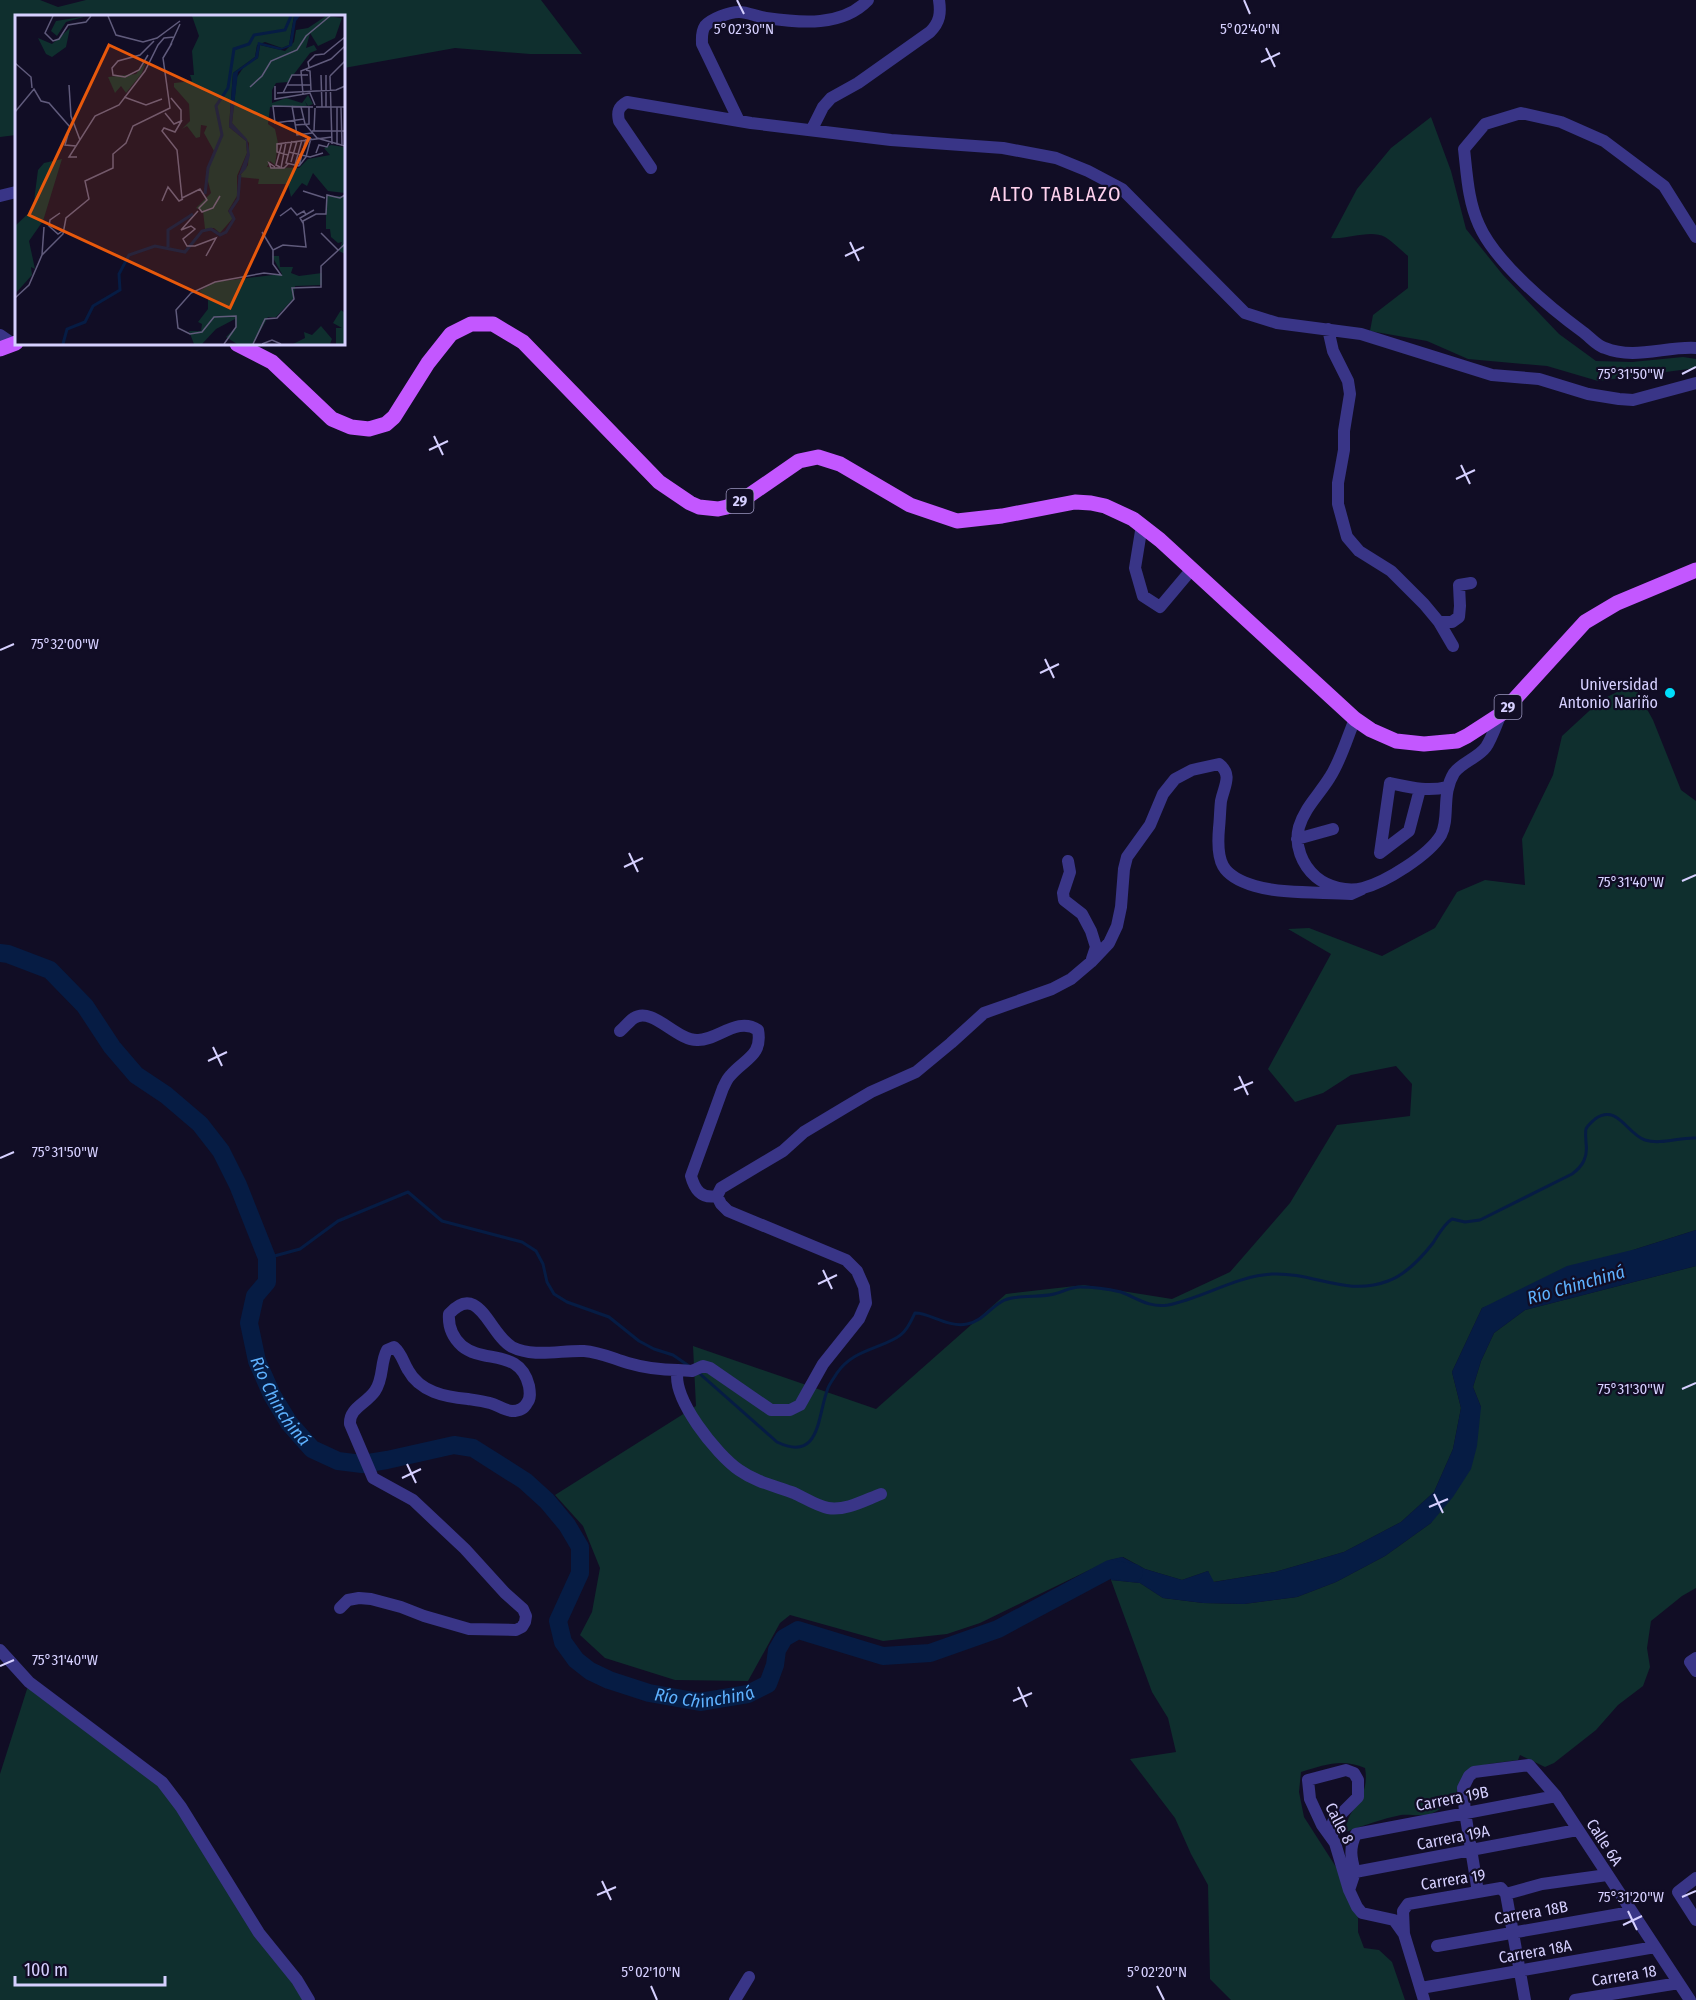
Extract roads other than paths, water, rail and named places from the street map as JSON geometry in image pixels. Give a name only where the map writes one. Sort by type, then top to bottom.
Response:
[{"type":"main road","name":"29","points":[[239,345],[272,362],[332,419],[351,427],[369,429],[378,428],[394,417],[428,363],[451,334],[471,324],[493,324],[523,342],[659,482],[680,498],[699,507],[718,509],[735,504],[799,461],[818,457],[840,464],[910,505],[957,521],[1002,516],[1075,502],[1105,506],[1121,512],[1142,525],[1355,719],[1382,736],[1396,741],[1424,744],[1457,741],[1478,731],[1501,714],[1584,622],[1617,603],[1696,570]]},
{"type":"street","points":[[739,121],[702,44],[701,34],[705,26],[723,15],[739,12],[766,18],[811,21],[839,18],[858,10],[868,0]]},
{"type":"street","points":[[812,129],[823,107],[831,98],[858,83],[938,24],[939,0]]},
{"type":"street","points":[[651,168],[619,121],[617,114],[620,106],[627,102],[739,121],[891,140],[1003,148],[1056,158],[1088,171],[1122,189],[1245,313],[1277,324],[1361,334],[1492,375],[1539,379],[1588,394],[1619,399],[1634,400],[1696,383]]},
{"type":"street","points":[[1696,237],[1664,186],[1604,141],[1561,122],[1521,113],[1485,124],[1464,149],[1468,188],[1479,226],[1502,259],[1550,308],[1604,348],[1625,352],[1654,352],[1696,348]]},
{"type":"street","points":[[0,196],[15,192]]},
{"type":"street","points":[[1329,329],[1333,351],[1348,381],[1350,394],[1338,483],[1340,517],[1347,537],[1359,551],[1391,571],[1424,604],[1439,622],[1453,646]]},
{"type":"street","points":[[0,335],[10,345]]},
{"type":"street","points":[[1142,525],[1135,568],[1143,596],[1160,608],[1192,569]]},
{"type":"street","points":[[1439,622],[1452,622],[1459,617],[1459,585],[1471,583]]},
{"type":"street","points":[[717,1196],[721,1188],[783,1151],[804,1132],[871,1092],[916,1072],[984,1013],[1052,989],[1071,979],[1091,962],[1109,943],[1117,927],[1127,857],[1150,825],[1163,794],[1175,779],[1208,765],[1219,764],[1225,769],[1228,777],[1221,801],[1217,850],[1221,866],[1232,876],[1255,886],[1274,890],[1351,894],[1411,864],[1435,843],[1442,832],[1447,788],[1456,771],[1485,749],[1501,714]]},
{"type":"street","points":[[1355,719],[1331,776],[1304,814],[1298,839],[1304,862],[1317,878],[1335,887],[1362,889]]},
{"type":"street","points":[[1420,789],[1409,831],[1380,853],[1390,783],[1420,789],[1447,788]]},
{"type":"street","points":[[1298,839],[1333,829]]},
{"type":"street","points":[[1068,861],[1070,872],[1063,893],[1064,900],[1082,914],[1091,931],[1096,947],[1091,962]]},
{"type":"street","points":[[620,1031],[635,1017],[644,1015],[652,1017],[678,1034],[699,1041],[742,1026],[751,1025],[758,1030],[760,1040],[757,1049],[730,1076],[723,1088],[691,1176],[693,1185],[700,1193],[708,1198],[717,1196]]},
{"type":"street","points":[[340,1608],[348,1600],[359,1598],[385,1602],[469,1629],[516,1630],[522,1628],[525,1622],[526,1616],[523,1609],[505,1593],[465,1549],[413,1500],[373,1478],[355,1437],[350,1416],[368,1400],[377,1388],[384,1356],[387,1350],[394,1347],[401,1354],[414,1379],[423,1387],[443,1396],[490,1403],[503,1409],[513,1411],[523,1408],[529,1401],[530,1392],[528,1380],[522,1370],[515,1363],[494,1356],[473,1353],[463,1346],[448,1326],[448,1314],[455,1307],[471,1304],[480,1308],[494,1331],[503,1340],[524,1352],[584,1351],[600,1353],[647,1368],[678,1371],[692,1371],[704,1367],[771,1410],[790,1410],[800,1405],[823,1364],[860,1319],[866,1303],[864,1287],[857,1271],[846,1260],[728,1211],[717,1196]]},
{"type":"street","points":[[678,1371],[676,1378],[679,1389],[697,1424],[718,1450],[738,1469],[761,1482],[826,1507],[840,1508],[881,1494]]},
{"type":"street","points":[[0,1650],[29,1682],[162,1782],[182,1807],[259,1933],[297,1980],[309,2000]]},
{"type":"street","name":"Calle 6A","points":[[1465,1812],[1463,1788],[1469,1776],[1474,1772],[1529,1765],[1556,1796],[1690,2000]]},
{"type":"street","name":"Calle 8","points":[[1332,1837],[1322,1825],[1310,1799],[1308,1780],[1346,1770],[1354,1773],[1358,1779],[1358,1797],[1333,1822],[1332,1837],[1349,1890],[1362,1912],[1394,1920],[1404,1934]]},
{"type":"street","name":"Carrera 19B","points":[[1354,1872],[1351,1856],[1352,1843],[1356,1834],[1556,1796]]},
{"type":"street","points":[[1465,1812],[1478,1892]]},
{"type":"street","name":"Carrera 19A","points":[[1354,1872],[1577,1830]]},
{"type":"street","points":[[1349,1890],[1354,1872]]},
{"type":"street","name":"Carrera 19","points":[[1404,1934],[1403,1911],[1408,1904],[1501,1888],[1506,1894],[1542,1884],[1607,1875]]},
{"type":"street","points":[[1696,1878],[1678,1892],[1696,1920]]},
{"type":"street","points":[[1506,1894],[1526,2000]]},
{"type":"street","name":"Carrera 18B","points":[[1437,1946],[1631,1912]]},
{"type":"street","points":[[1404,1934],[1422,1994]]},
{"type":"street","name":"Carrera 18A","points":[[1422,1994],[1520,1970],[1655,1947]]},
{"type":"street","points":[[735,2000],[749,1977]]},
{"type":"street","name":"Carrera 18","points":[[1575,2000],[1619,1996],[1679,1983]]},
{"type":"water","points":[[1696,1230],[1696,1266],[1525,1310],[1494,1333],[1481,1361],[1473,1387],[1481,1407],[1477,1446],[1471,1469],[1453,1497],[1431,1523],[1385,1556],[1336,1582],[1297,1597],[1244,1604],[1203,1603],[1163,1598],[1140,1583],[1111,1580],[1109,1560],[1122,1557],[1145,1569],[1182,1580],[1208,1571],[1214,1582],[1275,1572],[1344,1552],[1401,1522],[1434,1492],[1453,1449],[1461,1408],[1452,1372],[1482,1308],[1567,1266],[1636,1249]]},
{"type":"waterway","name":"Río Chinchiná","points":[[0,953],[50,970],[85,1006],[112,1047],[136,1075],[166,1095],[200,1124],[221,1151],[238,1185],[267,1258],[267,1282],[255,1296],[249,1323],[257,1361],[272,1395],[289,1423],[312,1449],[338,1461],[362,1464],[454,1445],[473,1448],[525,1481],[547,1501],[567,1525],[580,1547],[580,1573],[558,1621],[563,1642],[576,1660],[590,1671],[649,1693],[700,1702],[748,1694],[768,1684],[775,1665],[777,1650],[784,1638],[798,1630],[883,1656],[930,1653],[998,1629],[1110,1569],[1134,1573]]},
{"type":"waterway","points":[[699,1373],[777,1442],[791,1447],[802,1446],[810,1442],[815,1433],[828,1388],[837,1373],[857,1355],[899,1336],[915,1313],[953,1324],[967,1324],[977,1321],[1006,1300],[1048,1295],[1080,1287],[1121,1292],[1149,1304],[1161,1306],[1181,1302],[1245,1279],[1272,1274],[1302,1276],[1344,1285],[1373,1285],[1388,1281],[1407,1270],[1424,1254],[1452,1219],[1465,1222],[1480,1220],[1572,1174],[1579,1168],[1585,1157],[1586,1129],[1595,1119],[1603,1115],[1616,1117],[1645,1140],[1657,1142],[1696,1138]]},
{"type":"waterway","points":[[267,1258],[300,1249],[338,1221],[408,1192],[442,1221],[522,1242],[536,1251],[543,1264],[547,1282],[554,1294],[567,1302],[609,1317],[639,1341],[673,1355],[689,1366]]},
{"type":"place","name":"Universidad Antonio Nariño","points":[[1670,693]]},
{"type":"district","name":"ALTO TABLAZO","points":[[1056,194]]}]
